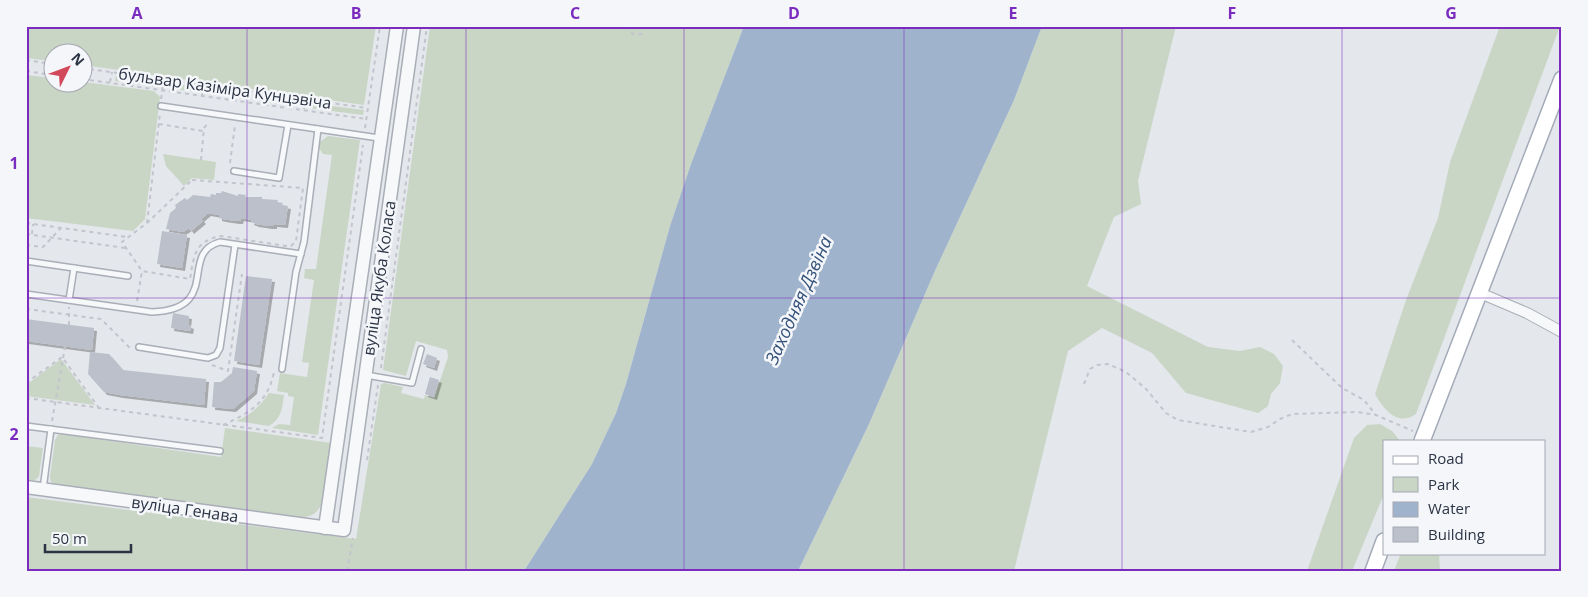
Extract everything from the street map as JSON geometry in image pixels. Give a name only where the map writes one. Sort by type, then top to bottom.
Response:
[{"type":"main road","points":[[1423,438],[1562,79]]},
{"type":"main road","points":[[1373,571],[1383,544]]},
{"type":"street","name":"вуліца Якуба Коласа","points":[[325,528],[397,26]]},
{"type":"street","name":"вуліца Якуба Коласа","points":[[344,530],[414,26]]},
{"type":"street","points":[[362,271],[380,274]]},
{"type":"street","points":[[1480,293],[1527,313],[1562,332]]},
{"type":"street","name":"вуліца Генава","points":[[26,488],[344,530]]},
{"type":"lane","points":[[161,106],[380,138]]},
{"type":"lane","points":[[232,171],[279,178],[288,125]]},
{"type":"lane","points":[[282,369],[296,272],[304,242],[318,130]]},
{"type":"lane","points":[[26,294],[152,312],[165,311],[185,303],[192,296],[196,288],[200,261],[206,248],[220,242],[300,254]]},
{"type":"lane","points":[[139,347],[208,358],[216,355],[220,348],[235,245]]},
{"type":"lane","points":[[26,261],[128,276]]},
{"type":"lane","points":[[69,300],[74,268]]},
{"type":"lane","points":[[366,375],[412,383],[421,349]]},
{"type":"lane","points":[[26,426],[220,451]]},
{"type":"lane","points":[[43,490],[51,429]]},
{"type":"path","points":[[26,398],[322,438],[380,26]]},
{"type":"path","points":[[370,444],[427,26]]},
{"type":"path","points":[[626,26],[633,34],[641,34],[643,26]]},
{"type":"path","points":[[26,60],[42,62]]},
{"type":"path","name":"бульвар Казіміра Кунцэвіча","points":[[92,70],[368,108]]},
{"type":"path","points":[[26,71],[42,73]]},
{"type":"path","points":[[110,83],[112,72]]},
{"type":"path","points":[[147,223],[164,79]]},
{"type":"path","name":"бульвар Казіміра Кунцэвіча","points":[[92,80],[366,119]]},
{"type":"path","points":[[202,96],[203,85]]},
{"type":"path","points":[[233,100],[235,89]]},
{"type":"path","points":[[260,104],[262,93]]},
{"type":"path","points":[[303,110],[305,99]]},
{"type":"path","points":[[201,160],[204,131],[208,122],[214,120]]},
{"type":"path","points":[[232,171],[235,123]]},
{"type":"path","points":[[159,124],[204,131]]},
{"type":"path","points":[[136,309],[142,272],[122,242],[147,223],[192,180],[303,188],[297,238],[290,246],[221,236],[210,238],[202,243],[196,251],[190,279],[142,272]]},
{"type":"path","points":[[26,223],[127,237]]},
{"type":"path","points":[[32,234],[33,224]]},
{"type":"path","points":[[26,245],[43,247],[61,228]]},
{"type":"path","points":[[26,234],[125,248]]},
{"type":"path","points":[[211,365],[228,371],[242,274]]},
{"type":"path","points":[[69,300],[69,325]]},
{"type":"path","points":[[26,309],[101,319],[135,353]]},
{"type":"path","points":[[1292,340],[1342,388],[1364,400],[1376,415]]},
{"type":"path","points":[[51,429],[54,402],[65,346]]},
{"type":"path","points":[[62,357],[100,408]]},
{"type":"path","points":[[26,383],[62,357]]},
{"type":"path","points":[[1084,384],[1090,369],[1097,365],[1108,364],[1126,372],[1146,389],[1166,413],[1178,420],[1251,432],[1268,428],[1280,419],[1292,414],[1357,412],[1376,415],[1423,438]]},
{"type":"path","points":[[222,425],[243,416],[257,406],[268,391],[275,365]]},
{"type":"green space","points":[[26,26],[376,26],[364,105],[92,66],[92,42],[42,42],[42,60],[26,58]]},
{"type":"green space","points":[[430,26],[744,26],[691,164],[670,226],[626,384],[616,413],[592,464],[524,571],[26,571],[26,497],[356,539],[381,384],[385,383],[403,387],[401,393],[424,399],[425,395],[434,398],[448,357],[447,350],[416,341],[406,376],[383,370]]},
{"type":"green space","points":[[1042,26],[1176,26],[1138,181],[1141,204],[1114,217],[1087,286],[1208,347],[1240,351],[1260,347],[1274,354],[1283,366],[1280,383],[1271,394],[1268,406],[1258,413],[1186,393],[1152,353],[1102,328],[1068,351],[1014,571],[798,571],[869,424],[934,273],[1014,100]]},
{"type":"green space","points":[[1500,26],[1560,26],[1416,414],[1409,418],[1397,418],[1387,411],[1375,394],[1406,300],[1438,218],[1450,162]]},
{"type":"green space","points":[[26,75],[42,77],[42,92],[92,92],[92,83],[154,91],[160,97],[145,219],[133,231],[26,218]]},
{"type":"green space","points":[[116,76],[158,81],[157,87],[115,81]]},
{"type":"green space","points":[[167,83],[199,87],[198,92],[166,88]]},
{"type":"green space","points":[[266,96],[300,101],[299,106],[265,102]]},
{"type":"green space","points":[[308,103],[364,110],[363,115],[308,108]]},
{"type":"green space","points":[[328,136],[360,140],[318,435],[272,428],[279,424],[290,425],[294,397],[288,396],[288,393],[277,391],[280,373],[307,377],[309,363],[302,362],[314,280],[304,278],[305,269],[316,269],[332,155],[323,154],[319,148],[320,142]]},
{"type":"green space","points":[[163,154],[216,162],[214,180],[192,178],[184,186],[166,166]]},
{"type":"green space","points":[[61,359],[95,405],[26,396],[26,385]]},
{"type":"green space","points":[[269,393],[284,395],[281,413],[277,420],[269,426],[236,421],[255,410]]},
{"type":"green space","points":[[1380,424],[1392,431],[1399,440],[1383,440],[1383,496],[1352,571],[1307,571],[1354,438],[1367,425]]},
{"type":"green space","points":[[225,428],[332,443],[324,499],[316,512],[310,516],[297,518],[51,482],[55,440],[58,435],[62,434],[221,457]]},
{"type":"green space","points":[[26,446],[43,448],[39,476],[34,480],[26,480]]},
{"type":"green space","points":[[1401,554],[1439,554],[1440,571],[1394,571]]},
{"type":"water","name":"Заходняя Дзвіна","points":[[744,26],[1042,26],[1014,100],[934,273],[869,424],[798,571],[524,571],[592,464],[616,413],[626,384],[670,226],[691,164]]},
{"type":"building","points":[[222,191],[238,196],[238,194],[246,195],[245,197],[262,197],[262,199],[278,200],[277,202],[283,203],[282,205],[288,206],[285,225],[274,224],[274,226],[269,226],[256,224],[251,222],[252,220],[241,218],[240,221],[223,219],[219,218],[219,215],[208,213],[201,219],[203,221],[191,231],[189,228],[183,232],[166,229],[170,213],[176,208],[175,205],[185,198],[187,200],[193,195],[210,197],[211,194],[216,195],[216,193],[221,193]]},
{"type":"building","points":[[162,231],[187,235],[182,268],[157,264]]},
{"type":"building","points":[[246,276],[272,279],[259,365],[234,361]]},
{"type":"building","points":[[173,313],[189,316],[188,325],[191,326],[190,331],[171,328]]},
{"type":"building","points":[[26,319],[94,328],[92,350],[26,341]]},
{"type":"building","points":[[90,352],[109,354],[123,370],[206,379],[204,405],[104,392],[88,374]]},
{"type":"building","points":[[427,354],[437,358],[434,368],[423,364]]},
{"type":"building","points":[[233,367],[257,371],[254,391],[233,409],[212,407],[214,382],[221,382],[232,373]]},
{"type":"building","points":[[430,377],[439,380],[434,397],[425,394]]}]
